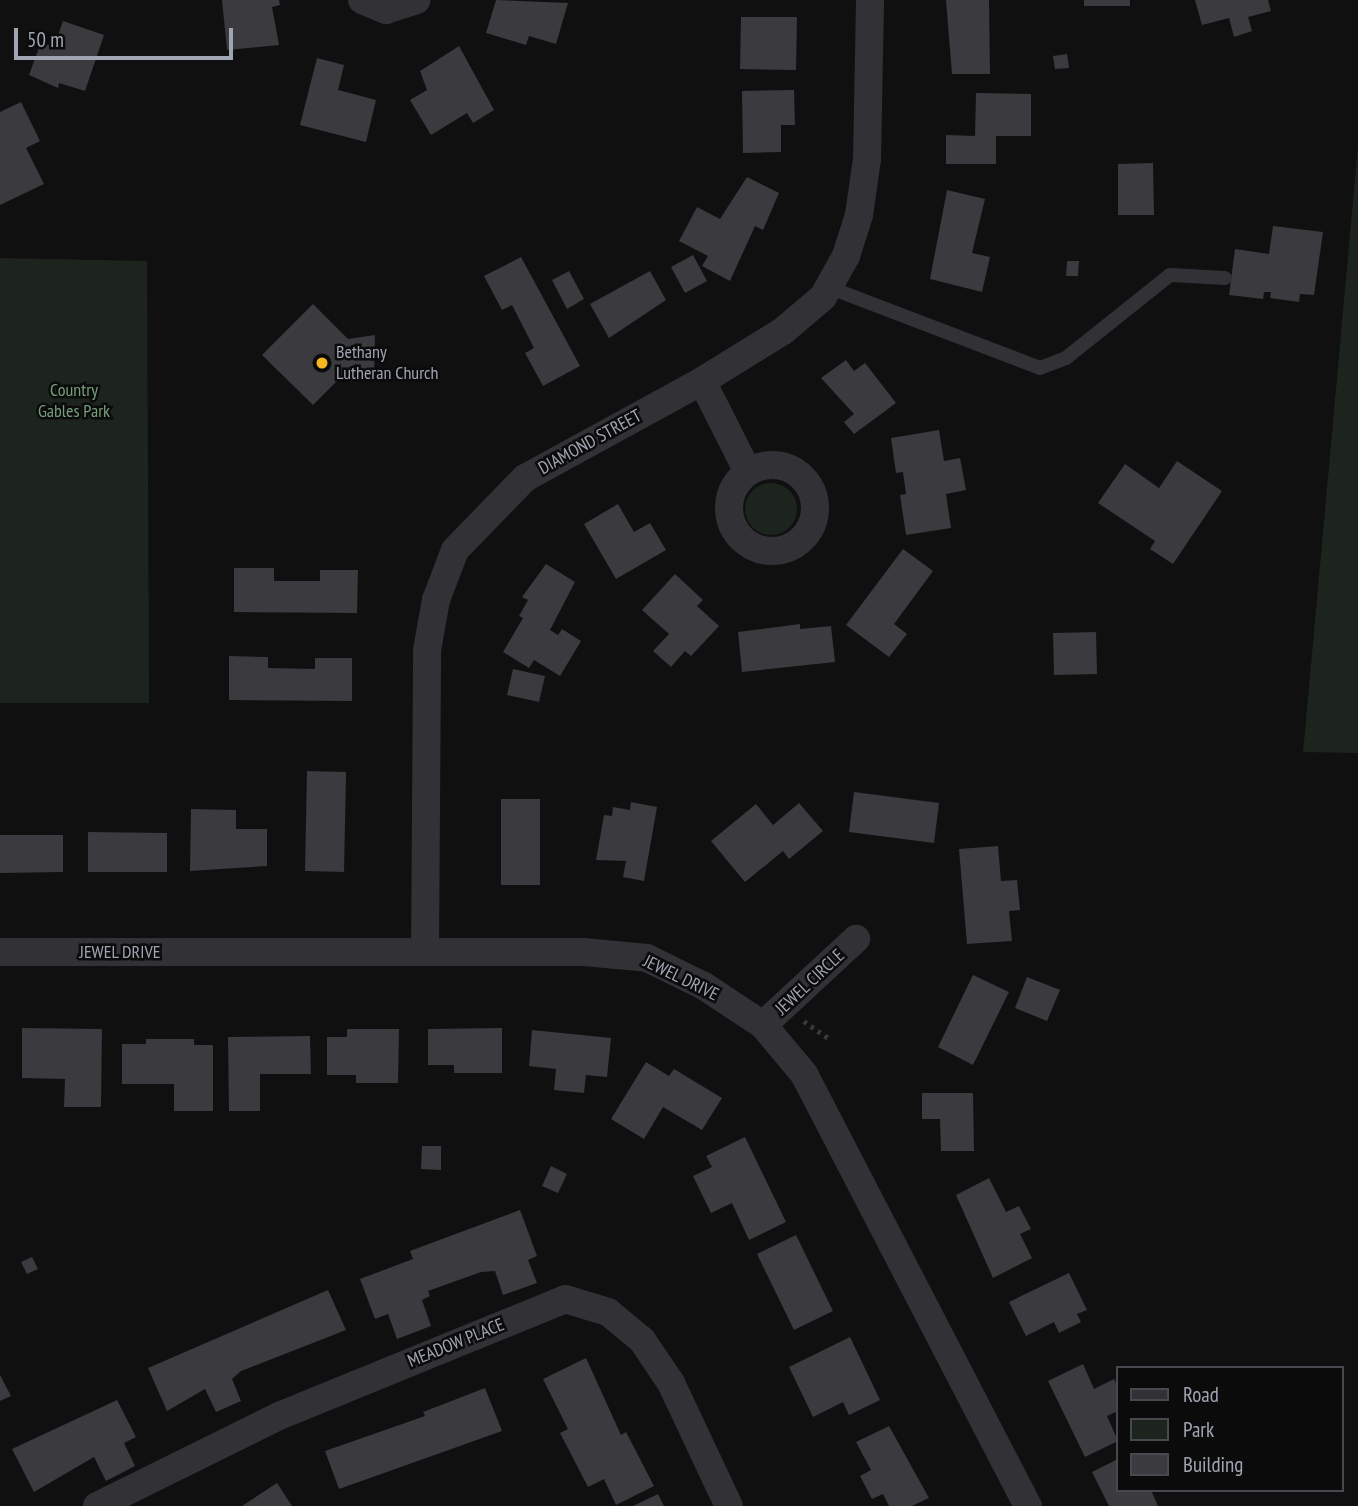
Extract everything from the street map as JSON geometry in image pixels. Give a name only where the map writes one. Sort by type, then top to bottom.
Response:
[{"type":"street","points":[[362,0],[386,10],[416,0]]},
{"type":"street","name":"DIAMOND STREET","points":[[425,952],[427,650],[436,600],[455,550],[525,478],[702,381],[783,331],[828,287],[859,215],[867,159],[870,0]]},
{"type":"street","points":[[702,381],[748,472]]},
{"type":"street","name":"JEWEL CIRCLE","points":[[763,1025],[856,939]]},
{"type":"street","name":"JEWEL DRIVE","points":[[0,952],[584,952],[647,958],[704,986],[763,1025],[804,1073],[1028,1506]]},
{"type":"street","name":"MEADOW PLACE","points":[[97,1506],[279,1416],[565,1299],[608,1312],[642,1340],[671,1383],[729,1506]]},
{"type":"lane","points":[[828,287],[1040,368],[1066,358],[1170,275],[1225,278]]},
{"type":"green space","points":[[1358,146],[1358,753],[1303,752],[1309,687]]},
{"type":"green space","name":"Country Gables Park","points":[[0,258],[147,261],[149,703],[0,703]]},
{"type":"green space","points":[[771,483],[781,485],[789,491],[795,499],[795,519],[789,527],[781,533],[771,535],[761,533],[753,527],[747,519],[745,509],[747,499],[753,491],[761,485]]},
{"type":"building","points":[[222,0],[279,0],[280,5],[272,7],[279,45],[227,50]]},
{"type":"building","points":[[496,0],[568,3],[556,44],[529,36],[526,45],[486,33]]},
{"type":"building","points":[[946,0],[989,0],[990,74],[952,74]]},
{"type":"building","points":[[1084,0],[1130,0],[1130,6],[1084,6]]},
{"type":"building","points":[[1195,0],[1268,0],[1271,11],[1248,17],[1252,31],[1234,37],[1229,18],[1202,25]]},
{"type":"building","points":[[741,17],[797,17],[796,70],[740,69]]},
{"type":"building","points":[[63,21],[104,35],[85,91],[59,83],[58,88],[29,75],[41,42],[54,47]]},
{"type":"building","points":[[459,46],[494,110],[473,123],[467,113],[431,135],[410,100],[427,90],[420,71]]},
{"type":"building","points":[[1067,54],[1069,68],[1055,69],[1053,56]]},
{"type":"building","points":[[317,58],[344,65],[338,90],[376,100],[366,142],[300,125]]},
{"type":"building","points":[[794,90],[795,125],[781,125],[781,152],[743,153],[742,91]]},
{"type":"building","points":[[976,93],[1031,94],[1031,136],[996,136],[996,164],[946,164],[946,135],[975,136]]},
{"type":"building","points":[[21,102],[40,141],[26,148],[44,184],[0,205],[0,112]]},
{"type":"building","points":[[1153,163],[1154,215],[1118,215],[1118,164]]},
{"type":"building","points":[[747,177],[779,193],[763,230],[755,226],[730,281],[702,266],[708,256],[679,241],[697,207],[720,219]]},
{"type":"building","points":[[947,190],[985,199],[972,253],[990,257],[982,292],[930,279]]},
{"type":"building","points":[[1273,226],[1323,232],[1314,295],[1300,294],[1299,302],[1270,298],[1271,292],[1264,292],[1263,299],[1229,295],[1235,249],[1269,254]]},
{"type":"building","points":[[693,255],[707,281],[685,293],[671,267]]},
{"type":"building","points":[[521,257],[580,366],[543,386],[525,353],[534,348],[512,305],[502,310],[484,276]]},
{"type":"building","points":[[1067,261],[1079,261],[1078,276],[1066,276]]},
{"type":"building","points":[[569,271],[584,299],[567,309],[552,280]]},
{"type":"building","points":[[650,271],[666,300],[609,338],[590,304]]},
{"type":"building","name":"Bethany Lutheran Church","points":[[313,304],[348,339],[375,335],[374,376],[347,371],[313,405],[262,355]]},
{"type":"building","points":[[846,360],[854,371],[865,363],[896,403],[854,434],[844,422],[854,414],[821,378]]},
{"type":"building","points":[[939,430],[944,461],[960,458],[966,490],[946,494],[951,528],[906,535],[900,495],[906,494],[903,472],[896,473],[891,438]]},
{"type":"building","points":[[1177,461],[1222,491],[1173,564],[1150,549],[1155,541],[1098,503],[1125,464],[1159,488]]},
{"type":"building","points":[[618,504],[634,532],[650,523],[666,550],[616,579],[584,524]]},
{"type":"building","points":[[903,549],[933,571],[894,624],[907,634],[889,657],[846,625]]},
{"type":"building","points":[[546,564],[575,582],[550,630],[558,635],[562,629],[581,641],[560,676],[534,660],[529,668],[503,652],[523,618],[519,616],[528,600],[522,597]]},
{"type":"building","points":[[234,568],[274,568],[274,581],[320,581],[320,570],[358,570],[357,613],[234,612]]},
{"type":"building","points":[[675,574],[703,600],[697,606],[719,626],[691,656],[685,651],[671,667],[653,651],[669,634],[642,610]]},
{"type":"building","points":[[800,624],[800,629],[831,626],[835,662],[742,672],[738,632]]},
{"type":"building","points":[[1096,632],[1097,674],[1054,675],[1053,633]]},
{"type":"building","points":[[229,656],[268,657],[268,668],[315,669],[315,658],[352,658],[352,701],[229,700]]},
{"type":"building","points":[[513,669],[545,676],[539,702],[507,695]]},
{"type":"building","points":[[307,771],[346,772],[344,872],[305,871]]},
{"type":"building","points":[[854,792],[939,803],[934,843],[849,832]]},
{"type":"building","points":[[501,799],[540,799],[540,885],[501,885]]},
{"type":"building","points":[[631,802],[657,807],[644,881],[623,877],[626,861],[596,860],[604,815],[612,816],[613,807],[630,810]]},
{"type":"building","points":[[799,803],[823,831],[789,859],[783,851],[745,882],[711,841],[756,804],[773,825]]},
{"type":"building","points":[[191,809],[236,810],[236,829],[267,829],[267,866],[190,871]]},
{"type":"building","points":[[88,832],[167,833],[167,872],[88,872]]},
{"type":"building","points":[[0,835],[63,835],[63,872],[0,873]]},
{"type":"building","points":[[998,846],[1001,881],[1017,880],[1020,910],[1009,911],[1012,941],[967,944],[959,849]]},
{"type":"building","points":[[973,975],[1009,992],[973,1065],[938,1047]]},
{"type":"building","points":[[1027,977],[1060,990],[1047,1021],[1015,1008]]},
{"type":"building","points":[[22,1028],[102,1029],[101,1107],[64,1107],[65,1079],[22,1078]]},
{"type":"building","points":[[502,1028],[502,1073],[454,1073],[454,1065],[428,1065],[428,1029]]},
{"type":"building","points":[[347,1029],[399,1029],[398,1083],[356,1083],[356,1075],[327,1075],[327,1037],[347,1037]]},
{"type":"building","points":[[532,1030],[611,1038],[607,1077],[586,1075],[584,1093],[554,1090],[556,1069],[529,1066]]},
{"type":"building","points":[[310,1036],[311,1074],[260,1074],[260,1111],[229,1111],[228,1037]]},
{"type":"building","points":[[146,1039],[194,1039],[194,1045],[213,1045],[213,1111],[174,1111],[174,1084],[122,1084],[122,1044],[146,1044]]},
{"type":"building","points":[[646,1062],[669,1076],[674,1069],[722,1098],[702,1130],[663,1107],[644,1139],[611,1119]]},
{"type":"building","points":[[922,1093],[973,1093],[974,1151],[941,1151],[940,1119],[922,1119]]},
{"type":"building","points":[[745,1137],[786,1222],[749,1240],[732,1203],[711,1213],[693,1176],[712,1167],[706,1156]]},
{"type":"building","points":[[422,1146],[441,1146],[441,1170],[421,1169]]},
{"type":"building","points":[[551,1166],[567,1174],[558,1193],[542,1186]]},
{"type":"building","points":[[989,1178],[1006,1212],[1019,1206],[1031,1229],[1020,1234],[1032,1258],[993,1278],[956,1195]]},
{"type":"building","points":[[520,1210],[537,1256],[528,1260],[537,1283],[503,1295],[495,1271],[481,1272],[428,1291],[430,1296],[422,1300],[431,1326],[397,1339],[388,1314],[375,1319],[360,1279],[413,1259],[410,1251]]},
{"type":"building","points":[[796,1235],[833,1311],[794,1330],[757,1254]]},
{"type":"building","points":[[32,1257],[38,1269],[27,1274],[21,1262]]},
{"type":"building","points":[[1069,1273],[1087,1310],[1077,1314],[1081,1322],[1059,1333],[1054,1322],[1026,1336],[1009,1302]]},
{"type":"building","points":[[328,1290],[346,1330],[241,1371],[232,1379],[241,1401],[216,1412],[205,1389],[167,1411],[148,1368]]},
{"type":"building","points":[[850,1337],[880,1400],[849,1415],[843,1402],[813,1417],[789,1367]]},
{"type":"building","points":[[586,1358],[621,1435],[626,1432],[654,1486],[616,1505],[604,1479],[588,1487],[560,1433],[568,1429],[543,1379]]},
{"type":"building","points":[[1083,1364],[1094,1389],[1114,1379],[1116,1412],[1107,1416],[1116,1442],[1085,1457],[1048,1381]]},
{"type":"building","points":[[0,1375],[11,1396],[0,1401]]},
{"type":"building","points":[[485,1388],[502,1431],[339,1489],[325,1451],[425,1416],[423,1412]]},
{"type":"building","points":[[117,1400],[136,1437],[124,1443],[135,1466],[106,1481],[94,1457],[34,1492],[12,1449]]},
{"type":"building","points":[[889,1426],[929,1498],[912,1506],[889,1506],[883,1494],[872,1499],[860,1476],[871,1470],[856,1442]]},
{"type":"building","points":[[1116,1460],[1116,1492],[1152,1492],[1158,1506],[1109,1506],[1092,1472]]},
{"type":"building","points":[[277,1483],[292,1506],[242,1506]]},
{"type":"building","points":[[658,1494],[664,1506],[633,1506]]},
{"type":"place","name":"Bethany Lutheran Church","points":[[322,363]]}]
